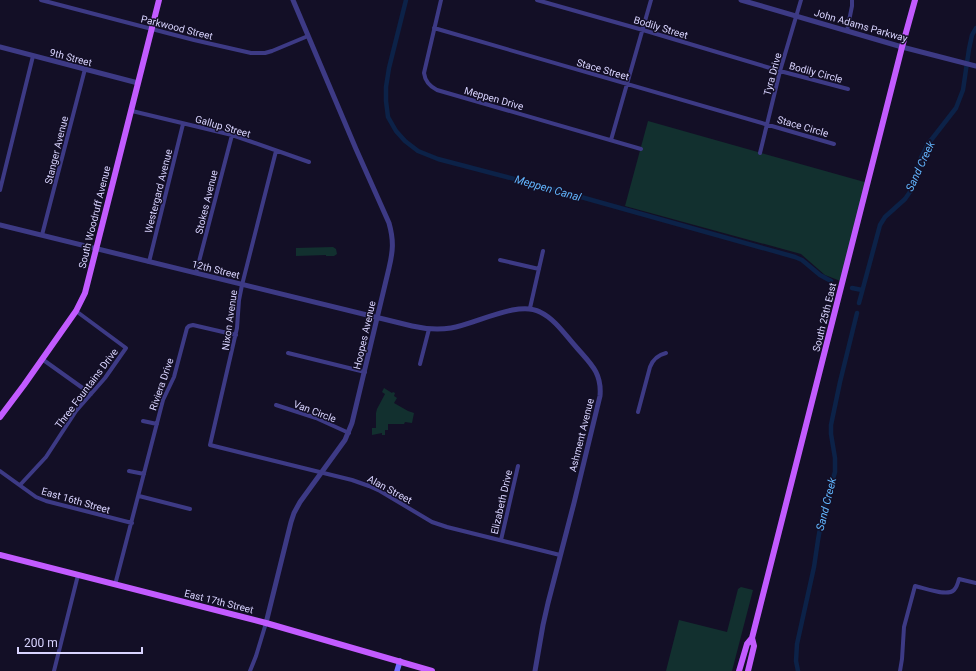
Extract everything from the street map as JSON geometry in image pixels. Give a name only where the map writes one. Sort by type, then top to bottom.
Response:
[{"type":"main road","name":"South Woodruff Avenue","points":[[0,417],[76,311],[85,293],[159,0]]},
{"type":"main road","name":"South 25th East","points":[[739,671],[747,644],[752,638],[915,0]]},
{"type":"main road","name":"East 17th Street","points":[[0,555],[266,623],[432,671]]},
{"type":"main road","name":"South 25th East","points":[[748,671],[754,646],[752,638]]},
{"type":"main road","points":[[397,671],[400,661]]},
{"type":"street","name":"Parkwood Street","points":[[41,0],[218,46],[251,53],[272,50],[308,36]]},
{"type":"street","points":[[61,5],[62,0]]},
{"type":"street","name":"Hoopes Avenue","points":[[250,671],[266,623],[284,547],[294,513],[321,472],[343,443],[352,423],[378,318],[393,243],[390,223],[292,0]]},
{"type":"street","name":"Meppen Drive","points":[[441,0],[424,73],[424,77],[432,87],[437,90],[641,149]]},
{"type":"street","name":"Bodily Street","points":[[537,0],[780,71]]},
{"type":"street","points":[[611,140],[652,0]]},
{"type":"street","name":"John Adams Parkway","points":[[741,0],[902,47],[976,66]]},
{"type":"street","name":"Tyra Drive","points":[[760,153],[780,71],[801,0]]},
{"type":"street","points":[[847,31],[852,0]]},
{"type":"street","name":"Stace Street","points":[[434,28],[767,125]]},
{"type":"street","name":"9th Street","points":[[0,47],[138,83]]},
{"type":"street","points":[[0,190],[33,56]]},
{"type":"street","name":"Stanger Avenue","points":[[42,235],[85,70]]},
{"type":"street","name":"Bodily Circle","points":[[780,71],[848,89]]},
{"type":"street","name":"Gallup Street","points":[[132,111],[232,135],[308,162]]},
{"type":"street","name":"Westergard Avenue","points":[[149,262],[183,124]]},
{"type":"street","name":"Stace Circle","points":[[767,125],[834,144]]},
{"type":"street","name":"Stokes Avenue","points":[[196,274],[232,135]]},
{"type":"street","name":"Nixon Avenue","points":[[210,445],[236,335],[238,300],[276,151]]},
{"type":"street","name":"12th Street","points":[[0,225],[196,274],[429,329]]},
{"type":"street","points":[[420,364],[429,329],[452,328],[517,308],[530,308],[543,251]]},
{"type":"street","points":[[500,260],[539,269]]},
{"type":"street","name":"Ashment Avenue","points":[[530,308],[540,311],[546,316],[587,359],[596,370],[600,388],[600,396],[575,500],[543,625],[535,671]]},
{"type":"street","name":"Three Fountains Drive","points":[[20,485],[46,457],[76,411],[105,378],[126,348],[76,311]]},
{"type":"street","name":"Riviera Drive","points":[[115,585],[165,395],[172,384],[187,328],[192,325],[236,335]]},
{"type":"street","points":[[288,353],[364,372]]},
{"type":"street","points":[[638,412],[650,366],[658,356],[666,353]]},
{"type":"street","points":[[42,360],[90,394]]},
{"type":"street","name":"Van Circle","points":[[276,406],[316,418],[348,432]]},
{"type":"street","name":"Riviera Drive","points":[[143,421],[157,424]]},
{"type":"street","name":"Alan Street","points":[[210,445],[352,480],[380,491],[432,522],[447,528],[560,555]]},
{"type":"street","name":"Elizabeth Drive","points":[[500,540],[518,466]]},
{"type":"street","name":"East 16th Street","points":[[0,471],[36,497],[46,501],[132,523]]},
{"type":"street","points":[[129,471],[144,474]]},
{"type":"street","points":[[139,496],[190,509]]},
{"type":"street","points":[[54,671],[78,575]]},
{"type":"street","points":[[900,671],[904,627],[914,586],[949,594],[956,589],[959,579],[976,583]]},
{"type":"green space","points":[[648,121],[868,183],[843,282],[825,275],[801,254],[625,206]]},
{"type":"green space","points":[[333,247],[336,249],[337,254],[334,256],[296,256],[296,248]]},
{"type":"green space","points":[[384,388],[392,393],[395,393],[394,396],[397,398],[394,403],[414,413],[412,423],[405,422],[404,424],[388,424],[388,430],[385,430],[385,435],[382,435],[382,433],[372,435],[372,428],[376,428],[377,409],[385,394],[382,392]]},
{"type":"green space","points":[[741,587],[753,590],[732,671],[666,671],[679,620],[727,632],[738,589]]},
{"type":"waterway","name":"Meppen Canal","points":[[406,0],[389,68],[386,87],[386,101],[388,117],[396,131],[405,141],[418,151],[438,159],[549,188],[795,257],[802,260],[820,275],[831,281]]},
{"type":"waterway","name":"Sand Creek","points":[[859,303],[880,225],[885,217],[905,199],[912,189],[921,158],[928,144],[956,108],[963,90],[969,49],[972,35],[976,28]]},
{"type":"waterway","points":[[852,288],[862,290]]},
{"type":"waterway","name":"Sand Creek","points":[[798,671],[796,661],[797,644],[814,567],[823,512],[835,472],[831,425],[857,313]]}]
